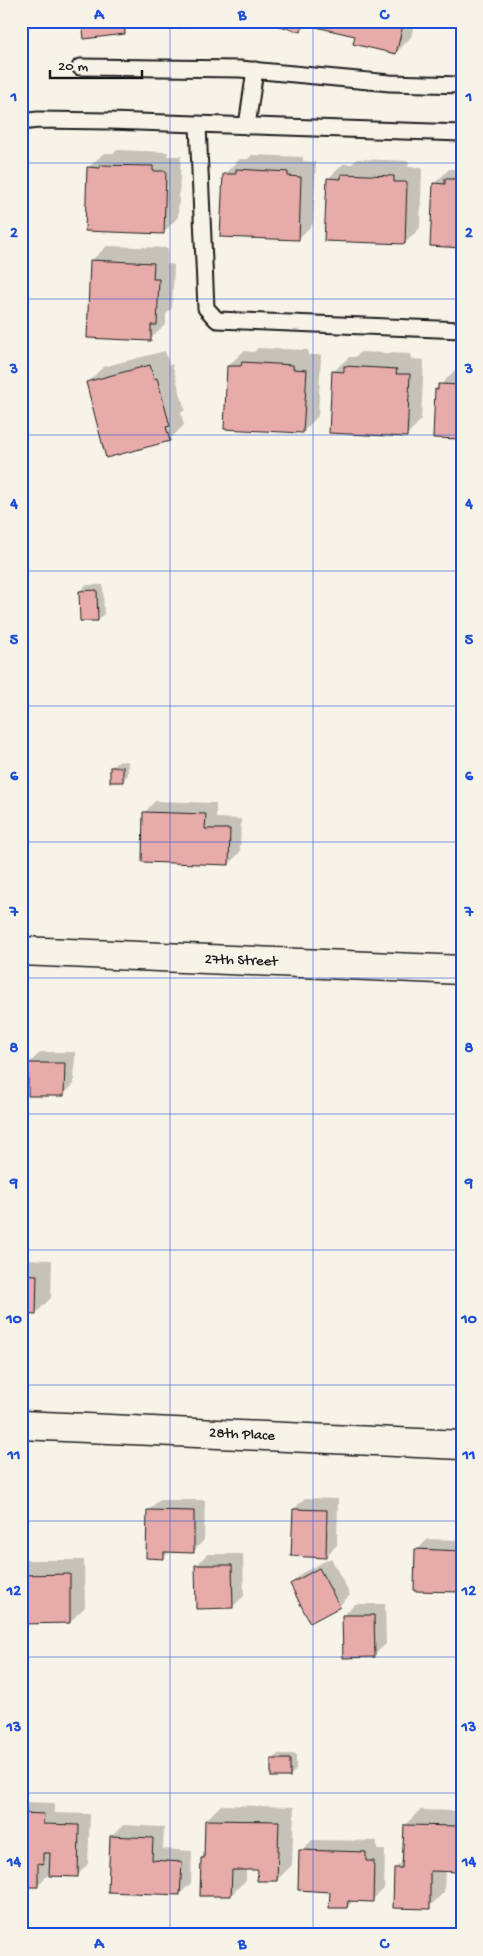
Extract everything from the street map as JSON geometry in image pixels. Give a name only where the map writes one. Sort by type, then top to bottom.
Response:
[{"type":"street","name":"27th Street","points":[[21,951],[462,970]]},
{"type":"street","name":"28th Place","points":[[21,1425],[462,1445]]},
{"type":"lane","points":[[80,67],[184,67],[255,70],[390,83],[462,84]]},
{"type":"lane","points":[[247,126],[255,70]]},
{"type":"lane","points":[[21,122],[62,120],[462,133]]},
{"type":"lane","points":[[198,124],[206,308],[217,320],[462,330]]},
{"type":"building","points":[[82,21],[157,21],[124,25],[125,34],[84,39]]},
{"type":"building","points":[[176,21],[221,21],[221,23],[177,28]]},
{"type":"building","points":[[260,21],[404,21],[396,54],[353,44],[355,36],[303,24],[301,32]]},
{"type":"building","points":[[456,21],[462,21],[462,56],[461,56]]},
{"type":"building","points":[[100,165],[153,166],[153,171],[166,171],[164,234],[85,231],[87,167],[100,168]]},
{"type":"building","points":[[236,169],[288,172],[288,176],[301,177],[299,240],[220,237],[223,174],[236,174]]},
{"type":"building","points":[[341,174],[394,176],[394,182],[407,182],[405,244],[324,241],[327,178],[341,179]]},
{"type":"building","points":[[445,179],[462,179],[462,248],[430,246],[433,183],[445,184]]},
{"type":"building","points":[[90,260],[154,263],[153,279],[159,279],[157,325],[151,325],[151,341],[87,338]]},
{"type":"building","points":[[242,362],[293,365],[293,369],[307,370],[303,433],[224,429],[227,366],[241,366]]},
{"type":"building","points":[[150,365],[154,379],[157,378],[170,426],[166,427],[170,441],[106,458],[86,382]]},
{"type":"building","points":[[344,366],[397,369],[396,374],[410,374],[407,437],[329,433],[332,371],[344,372]]},
{"type":"building","points":[[438,384],[462,385],[462,439],[433,438],[435,389],[438,390]]},
{"type":"building","points":[[97,590],[98,621],[80,621],[79,591]]},
{"type":"building","points":[[110,767],[123,767],[123,782],[110,782]]},
{"type":"building","points":[[143,812],[206,814],[205,829],[230,829],[229,865],[142,862]]},
{"type":"building","points":[[28,1063],[65,1063],[64,1096],[28,1096]]},
{"type":"building","points":[[21,1274],[37,1275],[36,1315],[21,1314]]},
{"type":"building","points":[[293,1509],[327,1510],[326,1558],[291,1556]]},
{"type":"building","points":[[147,1510],[194,1511],[194,1553],[164,1552],[164,1559],[146,1558]]},
{"type":"building","points":[[415,1549],[462,1551],[462,1592],[414,1591]]},
{"type":"building","points":[[195,1565],[232,1565],[233,1608],[196,1609]]},
{"type":"building","points":[[319,1568],[340,1607],[310,1623],[290,1584]]},
{"type":"building","points":[[70,1574],[70,1623],[21,1624],[21,1575]]},
{"type":"building","points":[[342,1615],[374,1615],[375,1657],[343,1658]]},
{"type":"building","points":[[271,1759],[290,1759],[290,1777],[271,1777]]},
{"type":"building","points":[[21,1813],[44,1814],[43,1824],[79,1825],[78,1877],[49,1876],[50,1853],[43,1853],[43,1864],[38,1863],[38,1887],[21,1887]]},
{"type":"building","points":[[205,1820],[279,1821],[277,1881],[257,1881],[258,1870],[232,1870],[231,1896],[200,1896]]},
{"type":"building","points":[[404,1825],[462,1826],[462,1872],[430,1871],[430,1909],[393,1908],[394,1868],[402,1868]]},
{"type":"building","points":[[110,1836],[153,1838],[152,1860],[182,1862],[180,1895],[108,1892]]},
{"type":"building","points":[[299,1850],[366,1852],[366,1861],[374,1861],[373,1902],[348,1901],[347,1908],[329,1908],[330,1892],[298,1890]]}]
